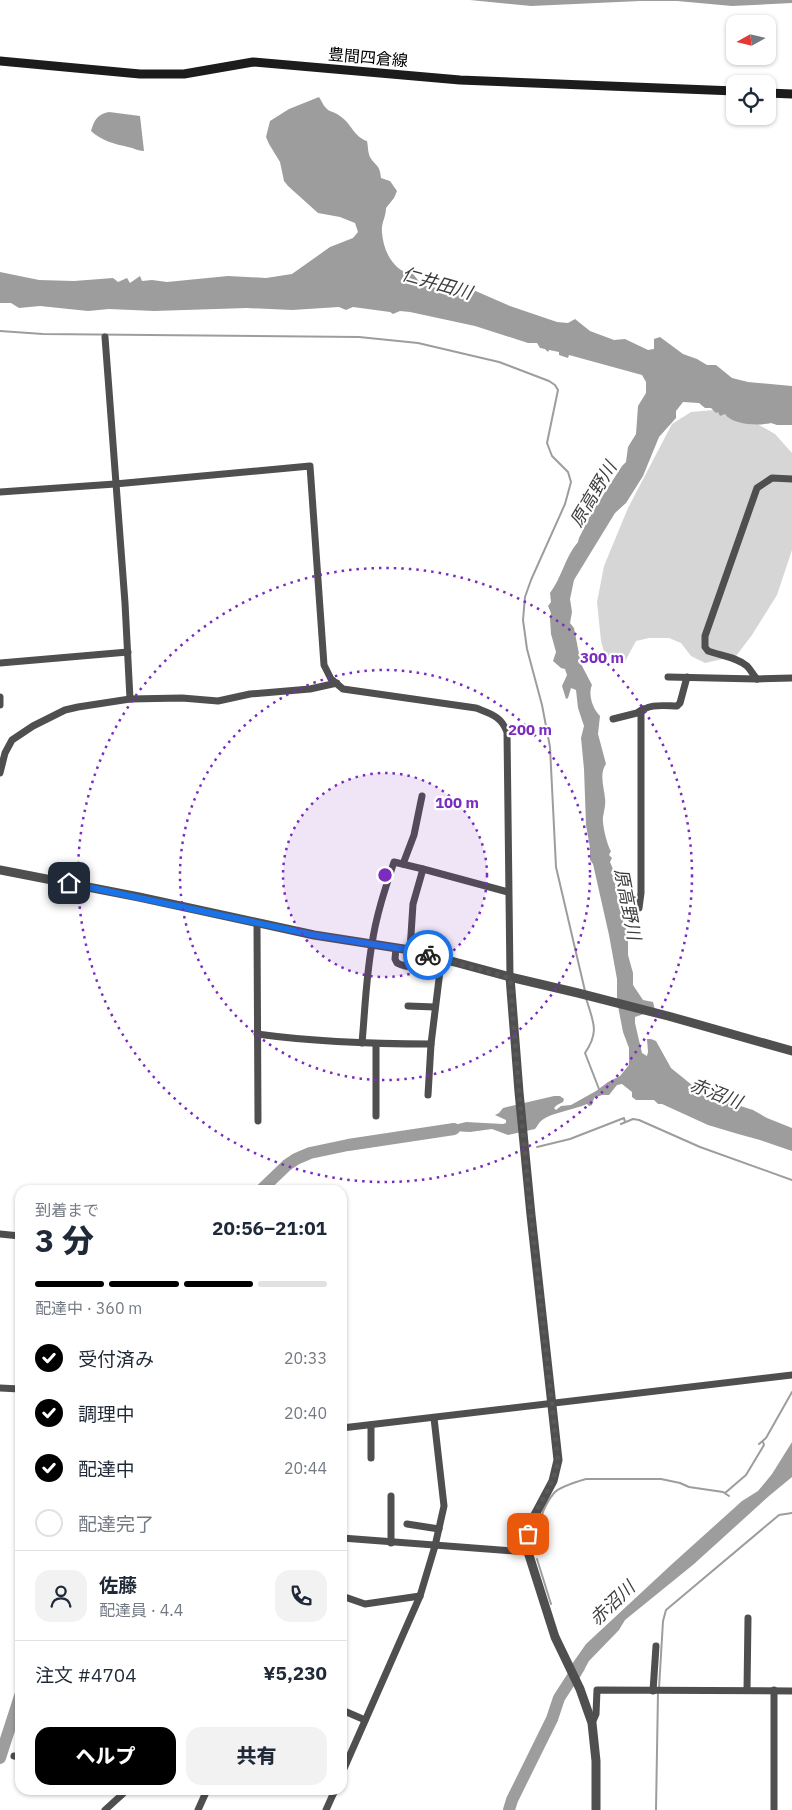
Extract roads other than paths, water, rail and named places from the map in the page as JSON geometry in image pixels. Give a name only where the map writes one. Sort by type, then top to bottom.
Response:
[{"type":"main road","name":"豊間四倉線","points":[[0,61],[140,74],[184,74],[253,62],[460,80],[726,91]]},
{"type":"main road","points":[[776,93],[792,94]]},
{"type":"street","points":[[105,337],[130,699]]},
{"type":"street","points":[[0,492],[115,484],[310,466],[324,665],[332,679],[343,689],[476,708],[496,717],[504,723],[507,732],[510,978],[523,1138],[558,1446],[557,1469],[553,1481],[529,1526],[528,1552],[555,1637],[580,1689],[592,1723],[596,1761],[596,1810]]},
{"type":"street","points":[[757,679],[740,661],[708,651],[705,647],[705,636],[756,488],[772,478],[792,479]]},
{"type":"street","points":[[0,663],[128,652]]},
{"type":"street","points":[[668,677],[792,678]]},
{"type":"street","points":[[614,718],[637,713],[648,707],[677,706],[680,703],[687,677]]},
{"type":"street","points":[[0,774],[8,745],[12,740],[33,726],[65,710],[130,699],[182,698],[218,701],[250,694],[310,689],[337,683]]},
{"type":"street","points":[[0,696],[0,705]]},
{"type":"street","points":[[639,908],[641,893],[641,713],[643,709]]},
{"type":"street","points":[[403,864],[414,835],[422,796]]},
{"type":"street","points":[[362,1043],[372,944],[378,913],[394,862],[423,868],[508,892]]},
{"type":"street","points":[[410,950],[413,904],[423,868]]},
{"type":"street","points":[[0,870],[314,935],[410,950],[510,978],[668,1016],[792,1051]]},
{"type":"street","points":[[257,923],[258,1121]]},
{"type":"street","points":[[396,948],[396,961],[399,965],[415,967],[422,963],[428,955]]},
{"type":"street","points":[[428,1096],[435,1007],[443,959]]},
{"type":"street","points":[[408,1006],[435,1007]]},
{"type":"street","points":[[257,1034],[295,1039],[376,1044],[431,1044]]},
{"type":"street","points":[[376,1044],[376,1116]]},
{"type":"street","points":[[0,1234],[15,1236]]},
{"type":"street","points":[[347,1427],[792,1375]]},
{"type":"street","points":[[0,1388],[15,1389]]},
{"type":"street","points":[[347,1761],[420,1596],[435,1546],[444,1506],[434,1418]]},
{"type":"street","points":[[371,1425],[371,1458]]},
{"type":"street","points":[[391,1496],[391,1543]]},
{"type":"street","points":[[408,1524],[439,1530]]},
{"type":"street","points":[[347,1539],[528,1552]]},
{"type":"street","points":[[347,1598],[365,1604],[420,1596]]},
{"type":"street","points":[[747,1690],[748,1618]]},
{"type":"street","points":[[656,1646],[656,1691]]},
{"type":"street","points":[[592,1723],[596,1714],[597,1690],[792,1691]]},
{"type":"street","points":[[774,1690],[774,1810]]},
{"type":"street","points":[[347,1712],[365,1720]]},
{"type":"street","points":[[105,1810],[122,1795]]},
{"type":"street","points":[[198,1810],[205,1795]]},
{"type":"street","points":[[326,1810],[333,1795]]},
{"type":"waterway","points":[[0,331],[43,334],[359,337],[418,343],[499,362],[555,385],[558,390],[547,443],[552,456],[568,472],[571,482],[565,504],[525,597],[523,620],[527,649],[542,705],[550,747],[556,867],[585,991]]},
{"type":"waterway","points":[[586,998],[593,1020],[594,1032],[585,1053],[599,1089]]},
{"type":"waterway","points":[[537,1147],[570,1139],[624,1118],[625,1122]]},
{"type":"waterway","points":[[621,1124],[633,1119],[639,1120],[700,1147],[792,1180]]},
{"type":"waterway","name":"原高野川","points":[[266,1185],[287,1165],[310,1153],[348,1145],[454,1129]]},
{"type":"waterway","points":[[759,1444],[766,1438],[792,1392]]},
{"type":"waterway","points":[[725,1493],[746,1475],[764,1445],[763,1442]]},
{"type":"waterway","points":[[535,1547],[540,1518],[554,1493],[564,1486],[586,1479],[661,1479],[689,1487],[723,1492],[729,1496]]},
{"type":"waterway","points":[[659,1688],[663,1621],[666,1610],[779,1515],[792,1513]]},
{"type":"waterway","points":[[537,1559],[551,1604]]},
{"type":"waterway","name":"赤沼川","points":[[509,1810],[512,1800],[552,1719],[559,1698],[579,1667]]},
{"type":"waterway","points":[[656,1810],[658,1692]]},
{"type":"waterway","name":"原高野川","points":[[0,1758],[15,1712]]},
{"type":"water label","name":"仁井田川","points":[[437,283]]}]
